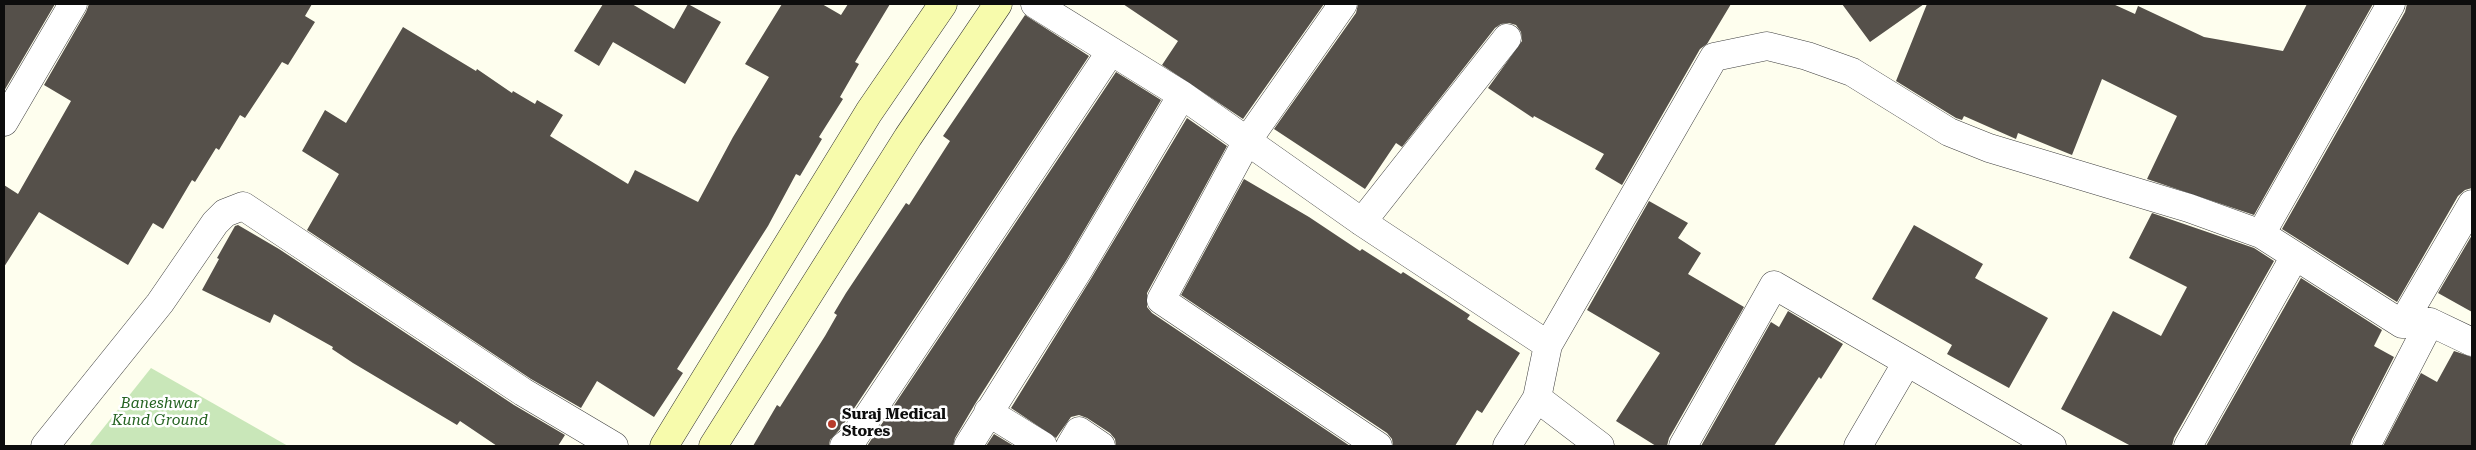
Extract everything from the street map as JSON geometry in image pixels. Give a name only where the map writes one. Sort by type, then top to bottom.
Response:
[{"type":"street","points":[[4,122],[73,4]]},
{"type":"street","points":[[664,446],[870,112],[943,4]]},
{"type":"street","points":[[713,446],[908,137],[998,4]]},
{"type":"street","points":[[1035,4],[1182,95],[1362,222],[1548,345]]},
{"type":"street","points":[[1343,4],[1248,141],[1161,300],[1378,446]]},
{"type":"street","points":[[2261,234],[2391,4]]},
{"type":"street","points":[[1362,222],[1507,38]]},
{"type":"street","points":[[1507,446],[1537,398],[1548,345],[1714,57],[1767,46],[1807,56],[1852,72],[1949,132],[1989,148],[2180,206],[2261,234],[2402,324],[2430,322],[2472,342]]},
{"type":"street","points":[[844,446],[853,439],[1111,51]]},
{"type":"street","points":[[968,446],[1079,270],[1182,95]]},
{"type":"street","points":[[2402,324],[2472,204]]},
{"type":"street","points":[[45,446],[160,303],[215,223],[225,213],[243,206],[523,392],[614,446]]},
{"type":"street","points":[[2188,446],[2295,256]]},
{"type":"street","points":[[1684,446],[1774,285],[2052,446]]},
{"type":"street","points":[[2366,446],[2430,322]]},
{"type":"street","points":[[1858,446],[1907,362]]},
{"type":"street","points":[[1537,398],[1600,446]]},
{"type":"street","points":[[988,412],[1043,446]]},
{"type":"street","points":[[1070,446],[1079,431],[1101,446]]},
{"type":"green space","name":"Baneshwar Kund Ground","points":[[151,368],[288,446],[89,446]]},
{"type":"building","points":[[4,4],[55,4],[4,91]]},
{"type":"building","points":[[89,4],[312,4],[305,16],[315,22],[288,65],[282,62],[245,118],[240,115],[219,150],[216,148],[195,182],[192,180],[163,229],[153,223],[128,265],[39,212],[4,267],[4,185],[18,194],[71,101],[44,85]]},
{"type":"building","points":[[603,4],[632,4],[674,29],[688,4],[721,22],[685,84],[613,42],[599,66],[574,51]]},
{"type":"building","points":[[782,4],[822,4],[841,15],[848,4],[890,4],[855,62],[859,64],[840,97],[843,99],[819,137],[822,139],[800,176],[796,174],[768,226],[677,369],[683,373],[654,417],[597,381],[581,408],[531,379],[307,230],[339,174],[302,151],[325,110],[346,123],[403,27],[476,71],[477,69],[512,93],[513,91],[535,104],[537,100],[563,115],[550,136],[628,184],[635,170],[698,202],[733,137],[769,77],[745,64]]},
{"type":"building","points":[[1123,4],[1324,4],[1243,119],[1162,65],[1178,41]]},
{"type":"building","points":[[1358,4],[1731,4],[1707,44],[1700,49],[1622,185],[1595,169],[1604,154],[1534,116],[1533,118],[1488,88],[1522,41],[1521,32],[1516,25],[1509,23],[1501,24],[1495,28],[1402,147],[1396,143],[1365,189],[1274,129],[1356,13]]},
{"type":"building","points":[[1842,4],[1924,4],[1870,42]]},
{"type":"building","points":[[1927,4],[2113,4],[2135,14],[2138,6],[2204,37],[2283,51],[2307,4],[2373,4],[2254,215],[2147,179],[2177,116],[2102,79],[2072,155],[2018,133],[2016,139],[1964,116],[1962,120],[1956,118],[1896,81]]},
{"type":"building","points":[[2407,4],[2472,4],[2472,188],[2465,190],[2458,196],[2397,302],[2282,229],[2405,12]]},
{"type":"building","points":[[1025,15],[1089,56],[841,428],[830,440],[829,446],[753,446],[777,405],[780,407],[825,336],[837,315],[834,313],[846,293],[906,203],[909,205],[950,141],[943,136]]},
{"type":"building","points":[[1116,72],[1161,100],[1066,261],[975,404],[955,438],[953,446],[867,446]]},
{"type":"building","points":[[1187,118],[1227,146],[1147,293],[1147,307],[1152,313],[1350,446],[1116,446],[1115,439],[1110,433],[1079,415],[1071,417],[1056,438],[1011,408]]},
{"type":"building","points":[[1244,179],[1309,217],[1360,251],[1362,249],[1401,274],[1403,272],[1470,315],[1467,319],[1520,353],[1482,413],[1477,410],[1455,446],[1393,446],[1392,439],[1387,433],[1181,295]]},
{"type":"building","points":[[1649,201],[1688,223],[1678,238],[1701,253],[1688,274],[1744,307],[1669,438],[1667,446],[1656,446],[1616,421],[1660,353],[1587,310]]},
{"type":"building","points":[[2152,213],[2254,248],[2274,261],[2174,438],[2172,446],[2131,446],[2061,409],[2113,311],[2161,336],[2187,287],[2129,258]]},
{"type":"building","points":[[238,225],[279,249],[514,405],[565,435],[558,446],[497,446],[460,421],[457,425],[353,363],[332,349],[333,347],[274,314],[270,323],[202,290],[219,259],[217,258],[235,226]]},
{"type":"building","points":[[1914,225],[1983,264],[1975,278],[2048,318],[2009,388],[1947,354],[1952,345],[1872,299]]},
{"type":"building","points":[[2472,235],[2472,312],[2438,293]]},
{"type":"building","points":[[2301,278],[2382,330],[2374,346],[2394,357],[2350,446],[2206,446]]},
{"type":"building","points":[[1788,311],[1843,344],[1821,379],[1819,377],[1774,446],[1701,446],[1771,322],[1779,327]]},
{"type":"building","points":[[2454,351],[2472,357],[2472,446],[2383,446],[2421,373],[2437,382]]},
{"type":"building","points":[[994,434],[1014,446],[986,446]]},
{"type":"place","name":"Suraj Medical Stores","points":[[832,424]]}]
